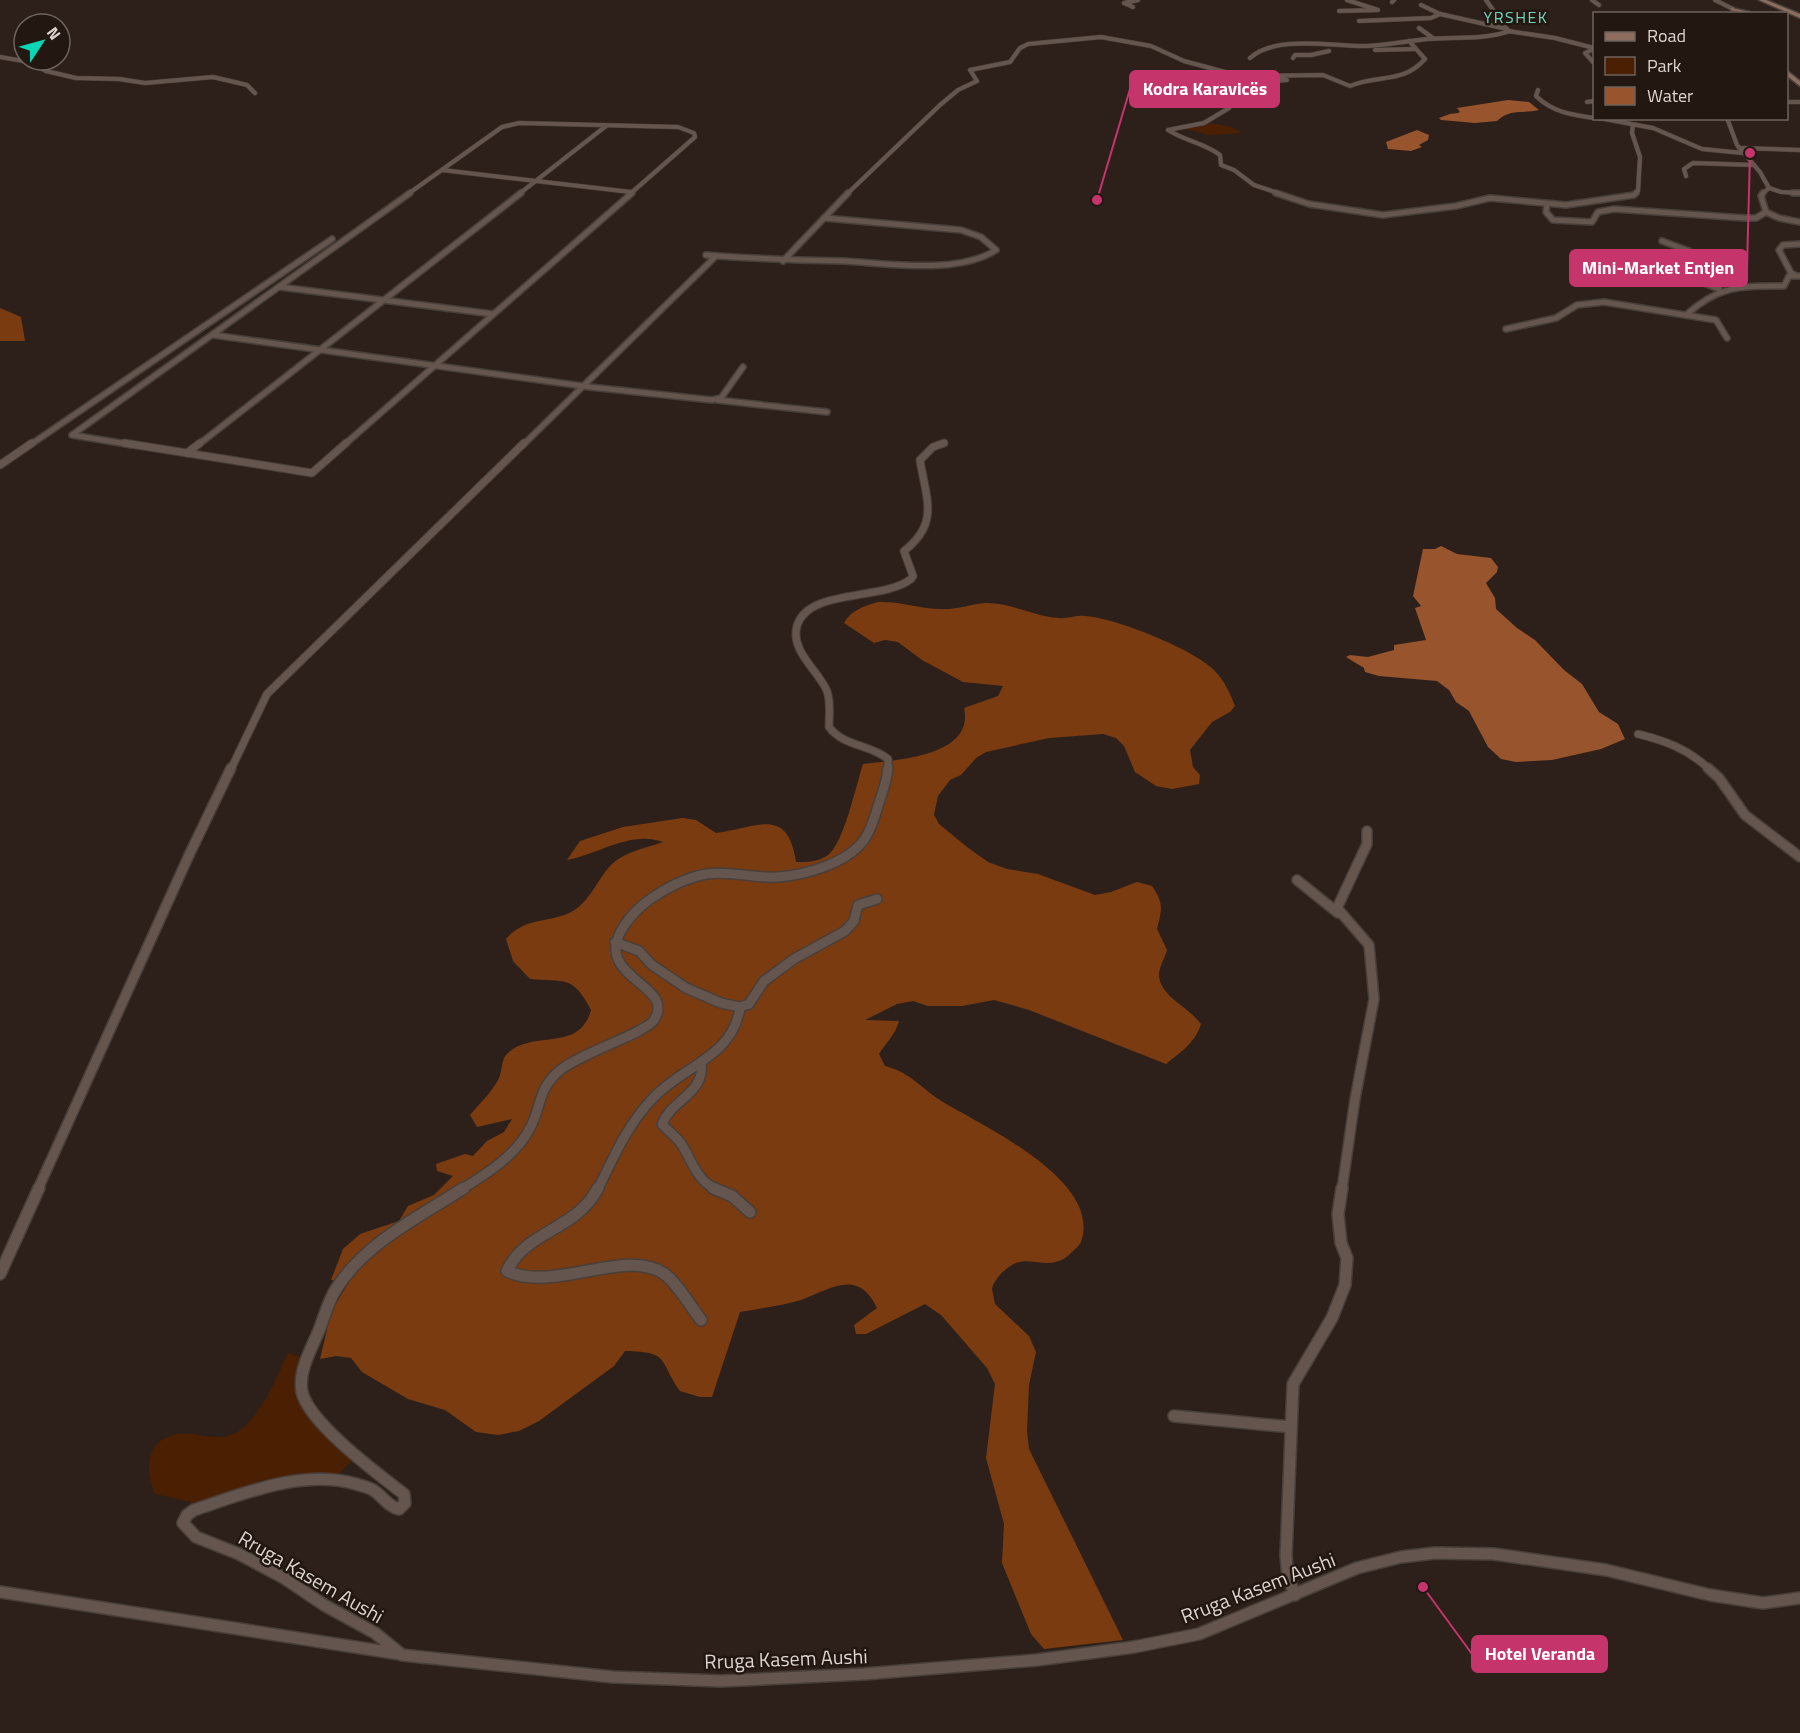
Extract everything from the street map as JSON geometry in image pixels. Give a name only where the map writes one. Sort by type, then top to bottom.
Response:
[{"type":"main road","points":[[1762,0],[1800,16]]},
{"type":"main road","points":[[1788,74],[1800,84]]},
{"type":"street","points":[[1133,7],[1124,3],[1138,0]]},
{"type":"street","points":[[1339,10],[1379,9],[1347,0]]},
{"type":"street","points":[[1486,0],[1508,30]]},
{"type":"street","points":[[1592,0],[1599,5]]},
{"type":"street","points":[[1715,0],[1742,10]]},
{"type":"street","points":[[1421,5],[1440,14],[1508,30],[1575,42],[1593,49]]},
{"type":"street","points":[[1359,21],[1431,18],[1440,14]]},
{"type":"street","points":[[1419,28],[1434,39]]},
{"type":"street","points":[[1250,58],[1257,50],[1282,46],[1359,46],[1434,39],[1485,38],[1508,30]]},
{"type":"street","points":[[783,261],[860,180],[943,102],[958,90],[977,81],[970,70],[1010,62],[1020,48],[1028,44],[1078,38],[1121,40],[1160,48],[1184,61],[1237,75],[1326,75],[1341,84],[1352,86],[1365,80],[1405,76],[1413,67],[1425,61],[1409,42]]},
{"type":"street","points":[[1575,42],[1593,42]]},
{"type":"street","points":[[1293,58],[1295,55],[1311,55],[1322,51],[1416,49]]},
{"type":"street","points":[[1593,49],[1585,53],[1593,62]]},
{"type":"street","points":[[0,57],[28,62],[46,71],[76,78],[119,79],[145,83],[213,77],[247,85],[255,93]]},
{"type":"street","points":[[1270,75],[1287,80],[1232,84],[1223,95],[1229,108],[1204,123],[1168,130],[1213,148],[1220,155],[1221,165],[1234,170],[1254,185],[1309,204],[1392,216],[1490,198],[1576,205],[1637,194],[1636,177],[1640,154],[1631,130],[1633,124]]},
{"type":"street","points":[[1538,90],[1536,96],[1538,99],[1555,111],[1593,118]]},
{"type":"street","points":[[1587,102],[1593,101]]},
{"type":"street","points":[[1610,120],[1653,128],[1702,149],[1743,153]]},
{"type":"street","points":[[1727,120],[1739,148],[1769,188],[1781,192],[1800,193]]},
{"type":"street","points":[[509,124],[607,125],[678,127],[694,132],[694,137],[312,473],[72,435],[441,170],[509,124]]},
{"type":"street","points":[[187,453],[607,125]]},
{"type":"street","points":[[1739,148],[1800,150]]},
{"type":"street","points":[[1686,176],[1684,170],[1693,163],[1754,165]]},
{"type":"street","points":[[441,170],[632,192]]},
{"type":"street","points":[[1769,188],[1764,190],[1761,196],[1766,212],[1779,218],[1800,222]]},
{"type":"street","points":[[1547,204],[1546,212],[1553,220],[1577,223],[1592,222],[1598,212],[1608,210],[1634,209],[1664,214],[1745,218],[1756,218],[1766,212]]},
{"type":"street","points":[[706,255],[783,261],[839,261],[897,265],[949,263],[983,258],[996,250],[981,237],[961,230],[824,218]]},
{"type":"street","points":[[0,465],[332,239]]},
{"type":"street","points":[[1662,241],[1689,251],[1671,258],[1669,265],[1719,290]]},
{"type":"street","points":[[1797,276],[1791,273],[1779,250],[1783,245],[1800,244]]},
{"type":"street","points":[[0,1274],[190,854],[267,694],[716,256]]},
{"type":"street","points":[[1686,315],[1700,301],[1719,290],[1744,286],[1784,286],[1789,276],[1797,276]]},
{"type":"street","points":[[280,287],[493,314]]},
{"type":"street","points":[[1506,329],[1556,318],[1577,305],[1604,302],[1716,320],[1727,338]]},
{"type":"street","points":[[213,335],[584,386],[827,412]]},
{"type":"street","points":[[716,400],[726,392],[743,367]]},
{"type":"street","points":[[877,899],[858,905],[854,921],[845,931],[794,959],[764,981],[749,1004],[740,1007],[722,1003],[686,988],[651,965],[639,951],[615,942],[631,914],[665,889],[688,879],[711,873],[734,872],[786,877],[800,874],[848,854],[862,843],[876,817],[888,773],[888,762],[885,755],[843,740],[832,733],[829,728],[827,691],[807,660],[797,639],[796,627],[802,615],[811,607],[825,602],[891,591],[914,576],[904,551],[923,534],[929,500],[920,460],[933,447],[944,442]]},
{"type":"street","points":[[1638,734],[1674,744],[1693,754],[1719,778],[1745,815],[1800,857]]},
{"type":"street","points":[[1341,915],[1337,908],[1339,901],[1367,844],[1367,831]]},
{"type":"street","points":[[1295,1595],[1287,1576],[1286,1556],[1293,1384],[1332,1318],[1345,1285],[1347,1258],[1341,1243],[1338,1214],[1355,1099],[1374,999],[1369,945],[1341,915],[1297,880]]},
{"type":"street","name":"Rruga Kasem Aushi","points":[[615,942],[616,960],[653,995],[658,1009],[655,1019],[647,1027],[582,1056],[557,1072],[544,1088],[534,1121],[525,1138],[507,1157],[388,1239],[358,1263],[336,1289],[305,1366],[302,1392],[311,1410],[342,1444],[404,1494],[405,1503],[399,1509],[394,1508],[371,1489],[340,1480],[300,1481],[272,1485],[194,1510],[187,1515],[183,1523],[196,1537],[239,1554],[284,1578],[324,1605],[375,1632],[402,1655],[613,1677],[721,1682],[864,1674],[1037,1660],[1134,1647],[1198,1634],[1357,1568],[1401,1557],[1451,1552],[1494,1554],[1606,1570],[1710,1595],[1763,1603],[1800,1598]]},
{"type":"street","points":[[701,1320],[658,1268],[620,1266],[572,1275],[523,1279],[507,1271],[509,1263],[522,1250],[572,1220],[586,1207],[636,1119],[662,1090],[724,1044],[739,1021],[740,1007]]},
{"type":"street","points":[[701,1062],[703,1068],[701,1079],[687,1096],[667,1111],[662,1124],[681,1144],[694,1169],[708,1186],[732,1196],[750,1212]]},
{"type":"street","points":[[1174,1416],[1291,1427]]},
{"type":"street","points":[[0,1592],[402,1655]]},
{"type":"green space","points":[[1210,123],[1232,127],[1242,133],[1209,135],[1182,128]]},
{"type":"green space","points":[[288,1353],[309,1360],[299,1397],[305,1413],[353,1460],[339,1473],[300,1474],[263,1482],[195,1503],[155,1494],[149,1474],[149,1465],[154,1448],[160,1441],[180,1434],[225,1437],[239,1431],[261,1406]]},
{"type":"shaded area","points":[[0,308],[21,317],[25,341],[0,341]]},
{"type":"shaded area","points":[[878,602],[941,609],[986,603],[1014,607],[1049,617],[1085,616],[1115,622],[1172,644],[1204,662],[1221,678],[1235,706],[1230,712],[1212,722],[1190,750],[1193,767],[1200,775],[1199,784],[1172,789],[1156,786],[1135,772],[1124,746],[1116,738],[1103,734],[1049,738],[986,752],[976,758],[961,775],[950,780],[938,796],[934,815],[939,824],[967,847],[988,862],[1007,869],[1038,874],[1095,895],[1111,892],[1137,882],[1152,886],[1159,897],[1161,906],[1157,929],[1167,950],[1159,973],[1160,981],[1168,994],[1201,1024],[1195,1037],[1182,1051],[1166,1064],[1029,1010],[994,1000],[962,1006],[928,1006],[913,1001],[897,1004],[865,1020],[899,1021],[893,1035],[879,1054],[885,1066],[909,1077],[935,1097],[985,1125],[1035,1158],[1058,1177],[1074,1198],[1083,1219],[1081,1242],[1065,1258],[1050,1263],[1023,1261],[1016,1263],[998,1277],[992,1289],[995,1304],[1029,1336],[1036,1352],[1029,1385],[1027,1431],[1029,1449],[1123,1640],[1044,1649],[1031,1634],[1002,1563],[1004,1524],[986,1458],[995,1384],[987,1368],[941,1315],[925,1304],[866,1334],[856,1334],[854,1325],[877,1308],[870,1296],[861,1288],[853,1285],[833,1287],[794,1302],[740,1312],[712,1397],[700,1397],[680,1391],[657,1356],[650,1353],[625,1351],[614,1366],[539,1421],[519,1431],[498,1435],[476,1432],[445,1410],[408,1399],[362,1372],[351,1358],[336,1356],[320,1359],[331,1312],[349,1282],[331,1280],[343,1249],[360,1234],[399,1221],[408,1206],[434,1195],[453,1176],[437,1171],[436,1164],[465,1154],[473,1156],[487,1141],[504,1132],[512,1119],[477,1127],[470,1115],[496,1083],[504,1059],[509,1052],[524,1044],[569,1035],[578,1031],[586,1022],[591,1010],[579,991],[560,981],[530,979],[513,961],[506,939],[530,923],[573,911],[590,895],[612,864],[630,853],[663,842],[651,839],[627,841],[567,860],[580,841],[623,827],[682,818],[696,820],[716,833],[768,824],[778,826],[786,833],[792,844],[796,862],[821,859],[834,849],[839,839],[863,764],[911,757],[945,746],[957,737],[964,724],[964,708],[998,696],[1003,686],[963,682],[922,660],[898,642],[885,640],[874,643],[844,623],[854,612]]},
{"type":"water","points":[[1508,100],[1529,102],[1539,110],[1507,114],[1497,121],[1475,123],[1439,118],[1460,112],[1457,108]]},
{"type":"water","points":[[1417,130],[1429,135],[1428,140],[1419,145],[1422,147],[1411,151],[1388,149],[1386,142]]},
{"type":"water","points":[[1441,546],[1457,554],[1491,558],[1498,567],[1497,572],[1486,583],[1495,598],[1496,609],[1517,628],[1535,640],[1564,670],[1582,684],[1599,712],[1618,724],[1625,739],[1601,749],[1552,760],[1516,762],[1501,759],[1488,747],[1469,711],[1456,702],[1449,690],[1437,681],[1379,676],[1365,672],[1364,668],[1346,657],[1350,655],[1368,657],[1394,650],[1394,645],[1426,640],[1415,608],[1421,606],[1413,596],[1423,549],[1435,549]]},
{"type":"place","name":"Mini-Market Entjen","points":[[1750,153]]},
{"type":"place","name":"Kodra Karavicës","points":[[1097,200]]},
{"type":"place","name":"Hotel Veranda","points":[[1423,1587]]},
{"type":"district","name":"YRSHEK","points":[[1516,17]]}]
